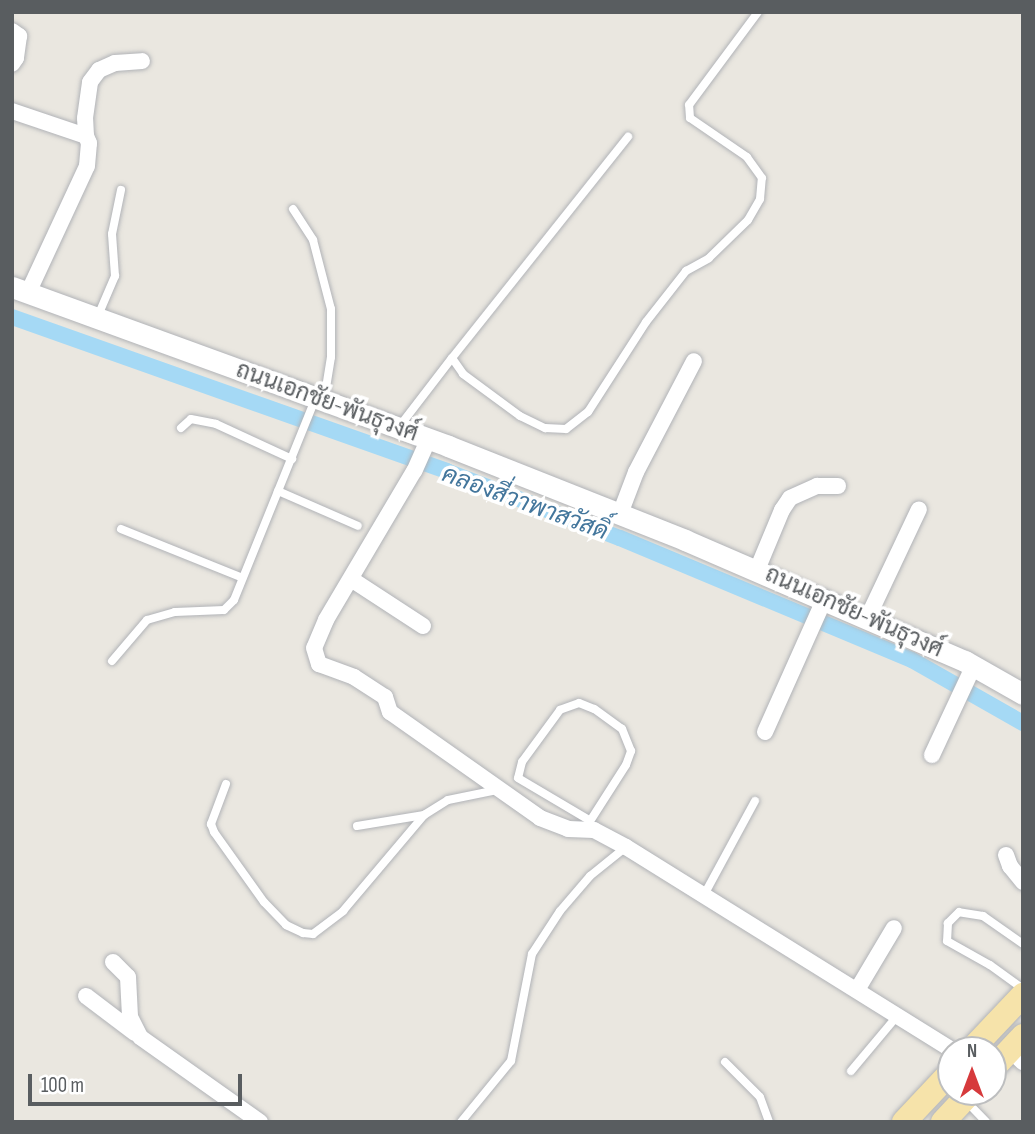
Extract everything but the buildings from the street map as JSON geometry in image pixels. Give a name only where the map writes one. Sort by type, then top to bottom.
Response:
[{"type":"main road","points":[[984,1036],[1023,995]]},
{"type":"main road","points":[[904,1122],[937,1087]]},
{"type":"main road","points":[[943,1122],[958,1106]]},
{"type":"street","points":[[12,31],[19,36],[19,44],[12,64]]},
{"type":"street","points":[[20,290],[87,166],[89,143],[85,118],[90,82],[99,70],[115,63],[142,61]]},
{"type":"street","points":[[12,111],[86,136]]},
{"type":"street","name":"ถนนเอกชัย-พันธุวงศ์","points":[[20,290],[317,403],[399,427],[427,445],[624,515],[757,570],[822,605],[868,617],[971,671],[1023,694]]},
{"type":"street","points":[[624,515],[636,472],[694,361]]},
{"type":"street","points":[[624,515],[688,394]]},
{"type":"street","points":[[427,445],[314,648],[319,664],[354,677],[386,697],[390,712],[540,818],[568,829],[587,825],[937,1040]]},
{"type":"street","points":[[757,570],[782,510],[790,498],[817,486],[838,486]]},
{"type":"street","points":[[868,617],[919,509]]},
{"type":"street","points":[[351,579],[423,626]]},
{"type":"street","points":[[765,732],[822,605]]},
{"type":"street","points":[[932,755],[971,671]]},
{"type":"street","points":[[1006,855],[1010,866],[1023,882]]},
{"type":"street","points":[[857,990],[894,928]]},
{"type":"street","points":[[113,962],[128,977],[130,1017],[140,1037]]},
{"type":"street","points":[[86,996],[260,1122]]},
{"type":"lane","points":[[452,358],[463,374],[520,416],[545,428],[566,429],[588,412],[646,322],[686,271],[709,258],[748,220],[760,199],[762,178],[747,157],[690,118],[689,105],[758,12]]},
{"type":"lane","points":[[399,427],[628,137]]},
{"type":"lane","points":[[97,318],[115,276],[111,234],[121,190]]},
{"type":"lane","points":[[112,661],[147,620],[175,612],[224,610],[234,600],[317,403],[331,357],[331,309],[313,240],[293,209]]},
{"type":"lane","points":[[181,428],[191,419],[216,424],[292,459]]},
{"type":"lane","points":[[278,491],[358,526]]},
{"type":"lane","points":[[121,529],[243,578]]},
{"type":"lane","points":[[579,703],[594,709],[622,729],[631,751],[626,765],[587,825],[518,778],[522,762],[560,710],[579,703]]},
{"type":"lane","points":[[226,784],[211,824],[214,832],[264,902],[286,925],[313,934],[343,911],[370,883],[424,815],[448,800],[497,790]]},
{"type":"lane","points":[[704,895],[755,801]]},
{"type":"lane","points":[[357,825],[424,815]]},
{"type":"lane","points":[[461,1122],[511,1061],[532,954],[560,911],[590,876],[626,847]]},
{"type":"lane","points":[[1023,944],[983,916],[959,912],[948,923],[947,941],[990,965],[1023,989]]},
{"type":"lane","points":[[851,1071],[898,1015]]},
{"type":"lane","points":[[725,1062],[760,1097],[769,1122]]},
{"type":"lane","points":[[974,1106],[986,1122]]},
{"type":"waterway","name":"คลองสี่วาพาสวัสดิ์","points":[[12,317],[446,471],[620,538],[912,660],[1023,723]]}]
